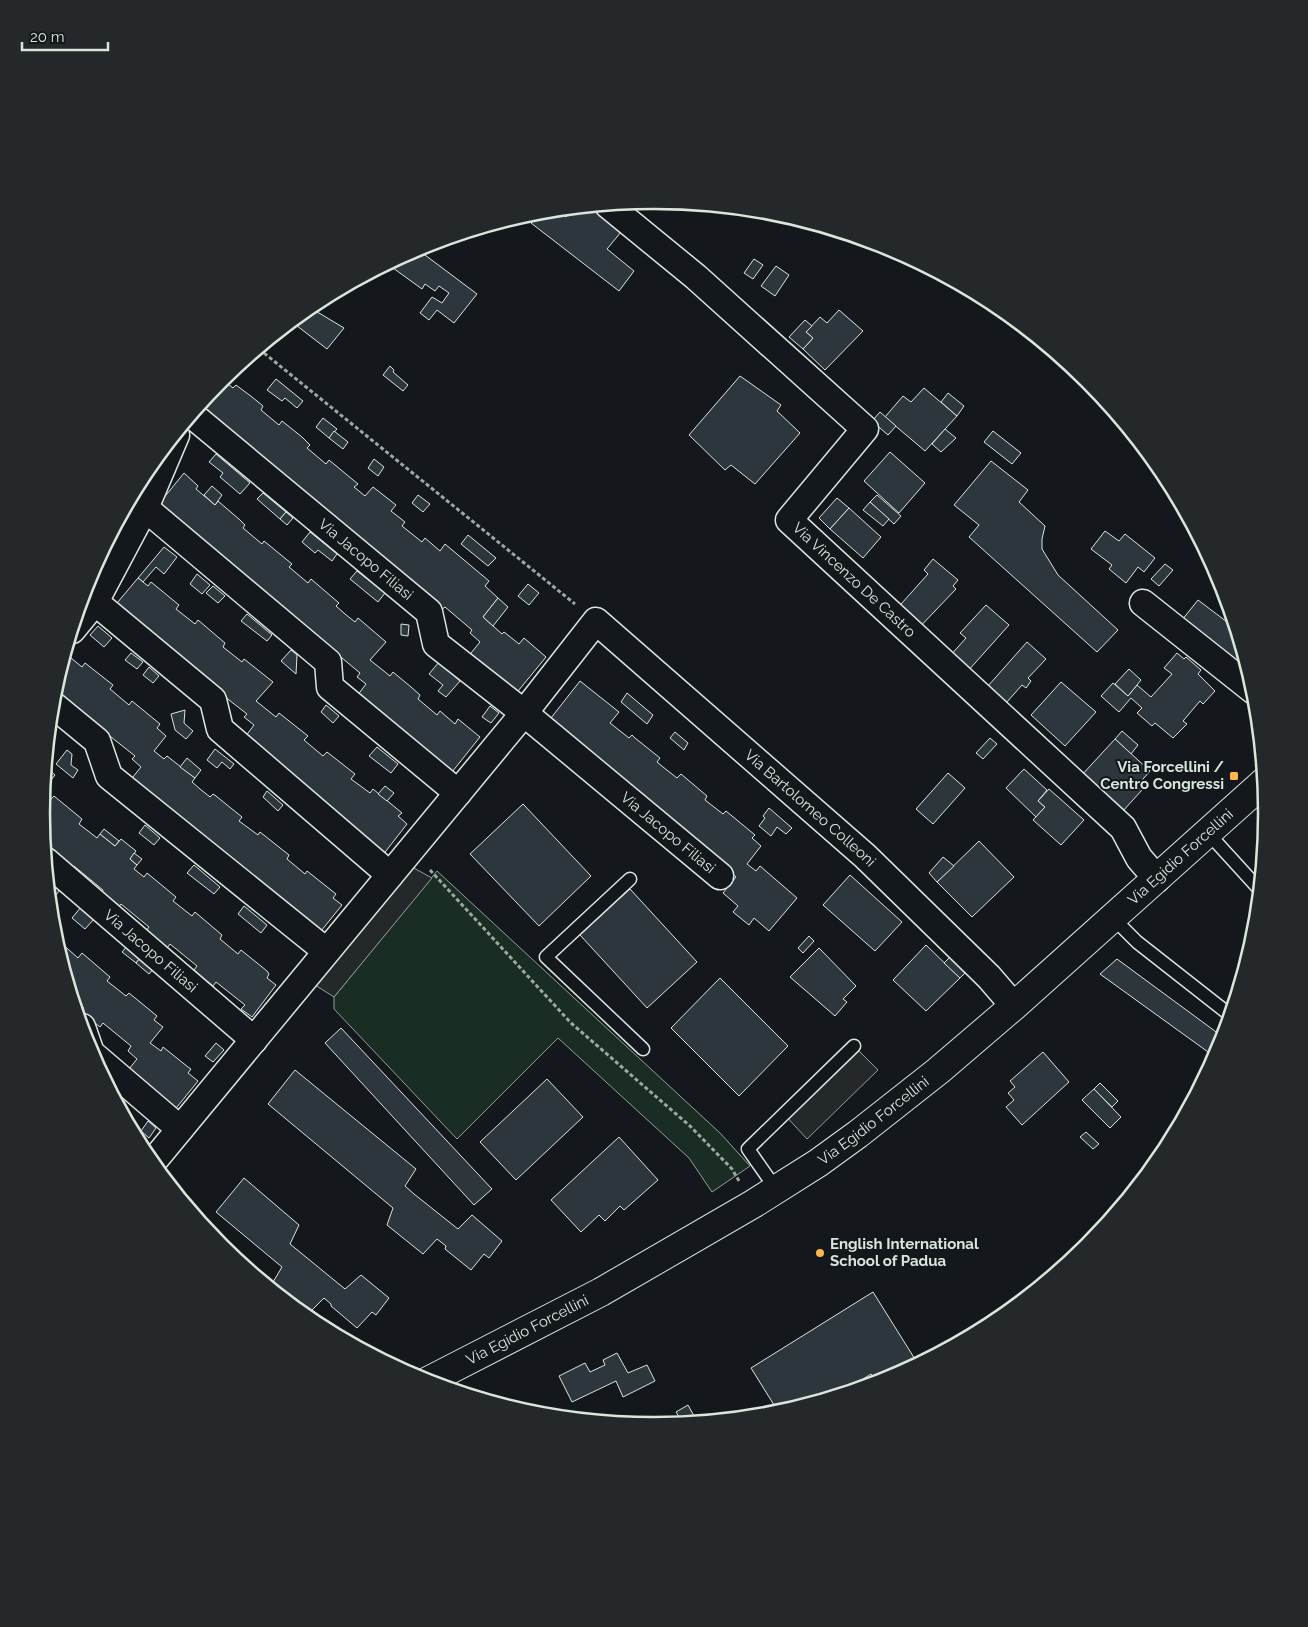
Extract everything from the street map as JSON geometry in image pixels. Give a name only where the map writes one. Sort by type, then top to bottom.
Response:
[{"type":"street","name":"Via Vincenzo De Castro","points":[[615,211],[696,277],[865,429],[789,520],[1123,828],[1139,858],[1157,878]]},
{"type":"street","name":"Via Jacopo Filiasi","points":[[197,419],[429,612],[436,644],[720,876]]},
{"type":"street","points":[[83,617],[95,602],[145,508],[166,458]]},
{"type":"street","points":[[145,508],[328,662],[330,687],[458,793]]},
{"type":"street","points":[[95,602],[213,700],[220,729],[390,875]]},
{"type":"street","points":[[1143,603],[1243,682]]},
{"type":"street","points":[[157,1156],[524,714],[596,621]]},
{"type":"street","name":"Via Bartolomeo Colleoni","points":[[596,621],[865,856],[988,977],[1014,1006]]},
{"type":"street","points":[[59,710],[96,741],[109,776],[326,951]]},
{"type":"street","name":"Via Egidio Forcellini","points":[[436,1377],[601,1292],[818,1163],[938,1071],[1014,1006],[1257,788]]},
{"type":"street","name":"Via Jacopo Filiasi","points":[[52,866],[254,1040]]},
{"type":"street","points":[[105,1065],[180,1129]]},
{"type":"lane","points":[[1208,833],[1254,883]]},
{"type":"lane","points":[[630,879],[546,957],[643,1049]]},
{"type":"lane","points":[[1113,918],[1137,942],[1226,1008]]},
{"type":"lane","points":[[776,1189],[748,1149],[854,1046]]},
{"type":"path","points":[[264,353],[596,621]]},
{"type":"path","points":[[434,874],[571,1024],[690,1126],[732,1169],[741,1184]]},
{"type":"green space","points":[[437,871],[720,1133],[750,1166],[712,1192],[689,1158],[558,1038],[457,1139],[334,1009],[334,997]]},
{"type":"shaded area","points":[[401,861],[432,878],[334,997],[304,978]]},
{"type":"shaded area","points":[[854,1046],[878,1070],[807,1139],[784,1114]]},
{"type":"building","points":[[597,213],[621,232],[607,249],[634,271],[619,291],[531,223]]},
{"type":"building","points":[[424,255],[477,294],[454,323],[437,310],[429,320],[420,313],[432,297],[442,303],[449,293],[439,286],[435,291],[425,284],[422,289],[394,269]]},
{"type":"building","points":[[754,259],[763,265],[753,279],[744,273]]},
{"type":"building","points":[[776,266],[789,275],[775,296],[761,286]]},
{"type":"building","points":[[839,310],[863,331],[825,370],[803,349],[813,338],[806,332],[820,317],[827,323]]},
{"type":"building","points":[[316,312],[344,328],[327,349],[297,326]]},
{"type":"building","points":[[805,320],[812,326],[806,332],[813,338],[803,349],[789,337]]},
{"type":"building","points":[[390,366],[394,370],[393,372],[408,385],[403,391],[383,375]]},
{"type":"building","points":[[740,376],[781,405],[777,411],[800,433],[755,484],[731,465],[725,470],[689,435]]},
{"type":"building","points":[[276,379],[303,401],[297,408],[285,398],[282,401],[267,390]]},
{"type":"building","points":[[229,384],[233,388],[236,385],[263,406],[261,410],[279,425],[282,421],[302,437],[310,445],[307,448],[326,464],[329,460],[358,484],[354,487],[365,496],[373,487],[396,505],[391,511],[405,522],[402,526],[422,542],[425,538],[440,551],[445,544],[489,581],[485,586],[498,598],[483,617],[502,634],[504,632],[519,644],[524,638],[546,657],[514,696],[467,658],[480,642],[470,633],[472,630],[445,607],[441,610],[423,595],[426,592],[201,414]]},
{"type":"building","points":[[924,388],[957,416],[925,451],[885,417],[903,396],[911,402]]},
{"type":"building","points":[[948,393],[964,406],[957,416],[941,402]]},
{"type":"building","points":[[880,412],[896,426],[888,435],[872,421]]},
{"type":"building","points":[[323,418],[337,429],[329,438],[316,427]]},
{"type":"building","points":[[945,429],[956,438],[941,452],[932,444]]},
{"type":"building","points":[[334,431],[348,442],[343,449],[329,438]]},
{"type":"building","points":[[993,431],[1021,453],[1012,464],[984,442]]},
{"type":"building","points":[[890,452],[925,483],[899,513],[864,481]]},
{"type":"building","points":[[216,454],[250,483],[240,494],[220,477],[223,473],[209,462]]},
{"type":"building","points":[[374,459],[384,467],[378,476],[368,468]]},
{"type":"building","points":[[991,461],[1028,490],[1019,502],[1045,526],[1042,549],[1058,575],[1118,630],[1097,652],[969,537],[979,525],[954,505]]},
{"type":"building","points":[[184,473],[198,486],[196,489],[215,505],[218,501],[245,525],[243,528],[262,544],[264,541],[292,564],[289,567],[308,583],[311,579],[339,603],[336,606],[345,614],[355,622],[358,618],[386,642],[370,660],[390,676],[393,672],[420,695],[418,699],[437,715],[440,711],[455,724],[458,719],[480,737],[448,777],[354,700],[366,684],[357,677],[360,673],[158,505]]},
{"type":"building","points":[[212,486],[222,495],[215,505],[204,495]]},
{"type":"building","points":[[263,493],[286,512],[280,519],[257,499]]},
{"type":"building","points":[[418,495],[430,504],[423,512],[412,503]]},
{"type":"building","points":[[877,495],[901,516],[894,524],[870,502]]},
{"type":"building","points":[[837,498],[849,508],[830,529],[819,518]]},
{"type":"building","points":[[870,502],[889,519],[883,526],[863,510]]},
{"type":"building","points":[[849,508],[881,537],[863,558],[830,529]]},
{"type":"building","points":[[286,512],[293,518],[287,525],[280,519]]},
{"type":"building","points":[[1105,531],[1119,541],[1125,534],[1155,558],[1144,572],[1138,567],[1126,583],[1109,569],[1112,565],[1091,549]]},
{"type":"building","points":[[310,532],[337,554],[332,561],[318,550],[315,553],[302,542]]},
{"type":"building","points":[[468,535],[496,558],[488,566],[461,544]]},
{"type":"building","points":[[164,547],[177,557],[164,574],[156,567],[143,582],[138,578]]},
{"type":"building","points":[[933,559],[958,580],[953,586],[956,589],[914,633],[893,613],[928,574],[924,570]]},
{"type":"building","points":[[1165,564],[1173,570],[1159,586],[1151,579]]},
{"type":"building","points":[[357,571],[385,593],[378,602],[350,579]]},
{"type":"building","points":[[197,574],[210,585],[202,594],[190,584]]},
{"type":"building","points":[[138,578],[148,586],[151,582],[179,605],[176,609],[195,624],[198,620],[225,643],[223,647],[242,662],[244,659],[273,682],[256,701],[276,717],[279,713],[308,736],[304,740],[323,756],[327,752],[355,774],[351,779],[370,793],[373,789],[402,813],[398,816],[407,824],[382,856],[372,848],[375,844],[242,741],[254,725],[244,717],[247,714],[112,609]]},
{"type":"building","points":[[528,584],[539,593],[529,605],[518,596]]},
{"type":"building","points":[[213,586],[225,596],[218,603],[206,593]]},
{"type":"building","points":[[498,598],[508,607],[493,626],[483,617]]},
{"type":"building","points":[[1198,600],[1227,622],[1239,666],[1182,620]]},
{"type":"building","points":[[986,605],[1009,625],[967,672],[950,656],[966,638],[960,633]]},
{"type":"building","points":[[247,614],[272,635],[267,641],[241,621]]},
{"type":"building","points":[[401,624],[409,625],[408,636],[401,635]]},
{"type":"building","points":[[98,626],[112,638],[104,647],[90,635]]},
{"type":"building","points":[[1027,642],[1046,659],[1028,678],[1031,681],[1026,688],[1022,685],[1006,703],[988,686]]},
{"type":"building","points":[[291,650],[297,655],[296,674],[281,661]]},
{"type":"building","points":[[131,653],[143,662],[137,669],[125,660]]},
{"type":"building","points":[[1177,653],[1184,659],[1186,657],[1201,670],[1198,674],[1215,691],[1203,704],[1200,701],[1183,721],[1187,724],[1173,738],[1155,723],[1152,726],[1137,713],[1142,708],[1131,698],[1119,712],[1101,696],[1113,683],[1128,696],[1137,685],[1151,697],[1172,674],[1164,668]]},
{"type":"building","points":[[71,658],[82,667],[85,663],[113,685],[110,689],[129,705],[132,701],[160,724],[157,728],[166,736],[154,751],[164,759],[167,756],[195,778],[192,782],[200,789],[210,797],[213,794],[216,796],[242,817],[239,821],[258,835],[260,832],[289,855],[287,859],[305,874],[307,871],[336,894],[333,898],[342,905],[317,936],[128,783],[141,767],[132,759],[135,756],[61,700]]},
{"type":"building","points":[[439,662],[460,681],[446,697],[438,691],[443,685],[429,674]]},
{"type":"building","points":[[149,667],[159,676],[153,683],[143,675]]},
{"type":"building","points":[[1129,669],[1141,680],[1128,696],[1115,684]]},
{"type":"building","points":[[580,681],[619,712],[610,723],[629,738],[632,735],[660,758],[657,762],[663,767],[677,778],[681,774],[707,796],[705,800],[723,814],[726,811],[755,835],[752,838],[761,846],[747,864],[756,871],[760,866],[797,898],[769,931],[754,918],[749,925],[733,912],[738,906],[723,893],[736,877],[723,866],[725,863],[704,845],[701,848],[547,723]]},
{"type":"building","points":[[1061,682],[1096,712],[1065,746],[1031,715]]},
{"type":"building","points":[[627,693],[653,715],[647,724],[621,702]]},
{"type":"building","points":[[326,705],[339,716],[333,723],[321,712]]},
{"type":"building","points":[[490,706],[499,713],[491,723],[482,717]]},
{"type":"building","points":[[185,710],[184,723],[193,731],[186,739],[175,730],[171,714]]},
{"type":"building","points":[[1122,731],[1138,745],[1131,754],[1115,739]]},
{"type":"building","points":[[675,732],[688,743],[684,750],[670,738]]},
{"type":"building","points":[[990,738],[997,744],[983,759],[976,753]]},
{"type":"building","points":[[1115,739],[1150,771],[1137,786],[1142,790],[1122,812],[1081,776]]},
{"type":"building","points":[[377,747],[398,764],[391,773],[369,756]]},
{"type":"building","points":[[215,749],[234,764],[230,769],[222,762],[217,768],[207,760]]},
{"type":"building","points":[[67,750],[72,754],[71,765],[78,770],[73,778],[56,764]]},
{"type":"building","points":[[187,758],[201,770],[195,778],[180,767]]},
{"type":"building","points":[[1024,769],[1047,790],[1038,801],[1045,807],[1036,817],[1006,788]]},
{"type":"building","points":[[51,772],[55,775],[51,780]]},
{"type":"building","points":[[948,773],[965,788],[933,824],[916,809]]},
{"type":"building","points":[[385,786],[394,793],[387,801],[378,794]]},
{"type":"building","points":[[1049,789],[1084,820],[1061,845],[1033,820],[1045,807],[1038,801]]},
{"type":"building","points":[[267,791],[283,805],[278,811],[263,797]]},
{"type":"building","points":[[54,796],[82,819],[79,824],[97,838],[100,834],[115,846],[121,839],[136,851],[130,859],[137,865],[134,869],[144,877],[147,873],[176,897],[173,901],[192,916],[195,912],[222,935],[220,939],[238,954],[241,950],[267,971],[269,974],[267,978],[276,985],[252,1017],[241,1009],[245,1005],[216,982],[213,986],[194,970],[197,966],[170,944],[167,948],[146,931],[149,927],[121,904],[118,908],[101,894],[103,890],[74,866],[71,870],[52,855],[55,851],[51,848],[50,814],[50,800]]},
{"type":"building","points":[[523,804],[591,876],[539,926],[470,854]]},
{"type":"building","points":[[769,808],[792,828],[786,834],[777,827],[771,836],[759,826]]},
{"type":"building","points":[[145,825],[160,838],[154,845],[139,833]]},
{"type":"building","points":[[104,829],[119,841],[115,846],[100,834]]},
{"type":"building","points":[[979,841],[1014,877],[972,917],[937,882]]},
{"type":"building","points":[[134,853],[142,859],[137,865],[130,859]]},
{"type":"building","points":[[943,857],[954,866],[937,882],[929,873]]},
{"type":"building","points":[[194,865],[220,887],[214,894],[187,873]]},
{"type":"building","points":[[850,875],[902,922],[875,951],[823,905]]},
{"type":"building","points":[[54,885],[60,890],[56,895]]},
{"type":"building","points":[[630,889],[697,962],[647,1008],[580,935]]},
{"type":"building","points":[[244,906],[267,925],[261,933],[238,914]]},
{"type":"building","points":[[81,907],[95,918],[85,929],[72,918]]},
{"type":"building","points":[[809,936],[814,941],[803,953],[798,948]]},
{"type":"building","points":[[128,945],[141,957],[136,963],[122,952]]},
{"type":"building","points":[[926,945],[960,978],[926,1011],[893,980]]},
{"type":"building","points":[[66,947],[78,958],[82,953],[110,977],[107,981],[126,996],[129,993],[157,1016],[154,1020],[163,1027],[150,1043],[161,1051],[163,1047],[191,1069],[188,1073],[198,1081],[173,1112],[125,1074],[137,1059],[128,1051],[131,1046],[103,1023],[100,1027],[85,1015],[84,1008],[81,1006]]},
{"type":"building","points":[[819,948],[856,986],[843,999],[847,1002],[835,1016],[790,977]]},
{"type":"building","points":[[141,957],[155,967],[149,974],[136,963]]},
{"type":"building","points":[[950,957],[965,973],[960,978],[944,963]]},
{"type":"building","points":[[1117,959],[1217,1032],[1209,1052],[1100,974]]},
{"type":"building","points":[[720,978],[788,1046],[739,1096],[671,1028]]},
{"type":"building","points":[[341,1028],[492,1189],[474,1205],[325,1043]]},
{"type":"building","points":[[216,1043],[224,1050],[213,1062],[205,1056]]},
{"type":"building","points":[[1043,1052],[1069,1082],[1022,1125],[1006,1107],[1014,1100],[1008,1093],[1015,1087],[1010,1081]]},
{"type":"building","points":[[295,1070],[416,1169],[405,1186],[414,1194],[458,1229],[472,1215],[502,1241],[489,1258],[484,1254],[471,1270],[445,1249],[446,1246],[437,1239],[423,1254],[387,1225],[393,1208],[268,1104]]},
{"type":"building","points":[[547,1079],[583,1117],[516,1180],[480,1142]]},
{"type":"building","points":[[1100,1083],[1118,1101],[1112,1107],[1094,1089]]},
{"type":"building","points":[[1094,1089],[1121,1117],[1110,1128],[1082,1100]]},
{"type":"building","points":[[148,1121],[156,1128],[149,1138],[141,1131]]},
{"type":"building","points":[[1086,1132],[1099,1144],[1093,1149],[1080,1137]]},
{"type":"building","points":[[619,1137],[658,1180],[624,1210],[620,1206],[605,1221],[599,1215],[581,1232],[551,1200]]},
{"type":"building","points":[[244,1178],[299,1225],[290,1244],[345,1289],[361,1275],[389,1298],[376,1315],[372,1312],[357,1328],[324,1298],[311,1311],[273,1282],[282,1267],[216,1212]]},
{"type":"building","points":[[873,1292],[914,1358],[885,1372],[873,1376],[871,1374],[848,1385],[774,1405],[751,1368]]},
{"type":"building","points":[[617,1353],[628,1373],[647,1365],[655,1381],[623,1397],[616,1381],[572,1402],[559,1376],[585,1363],[590,1372],[605,1365],[603,1360]]},
{"type":"building","points":[[688,1405],[694,1416],[679,1417],[676,1412]]},
{"type":"place","name":"Via Forcellini / Centro Congressi","points":[[1234,776]]},
{"type":"place","name":"English International School of Padua","points":[[820,1253]]}]
